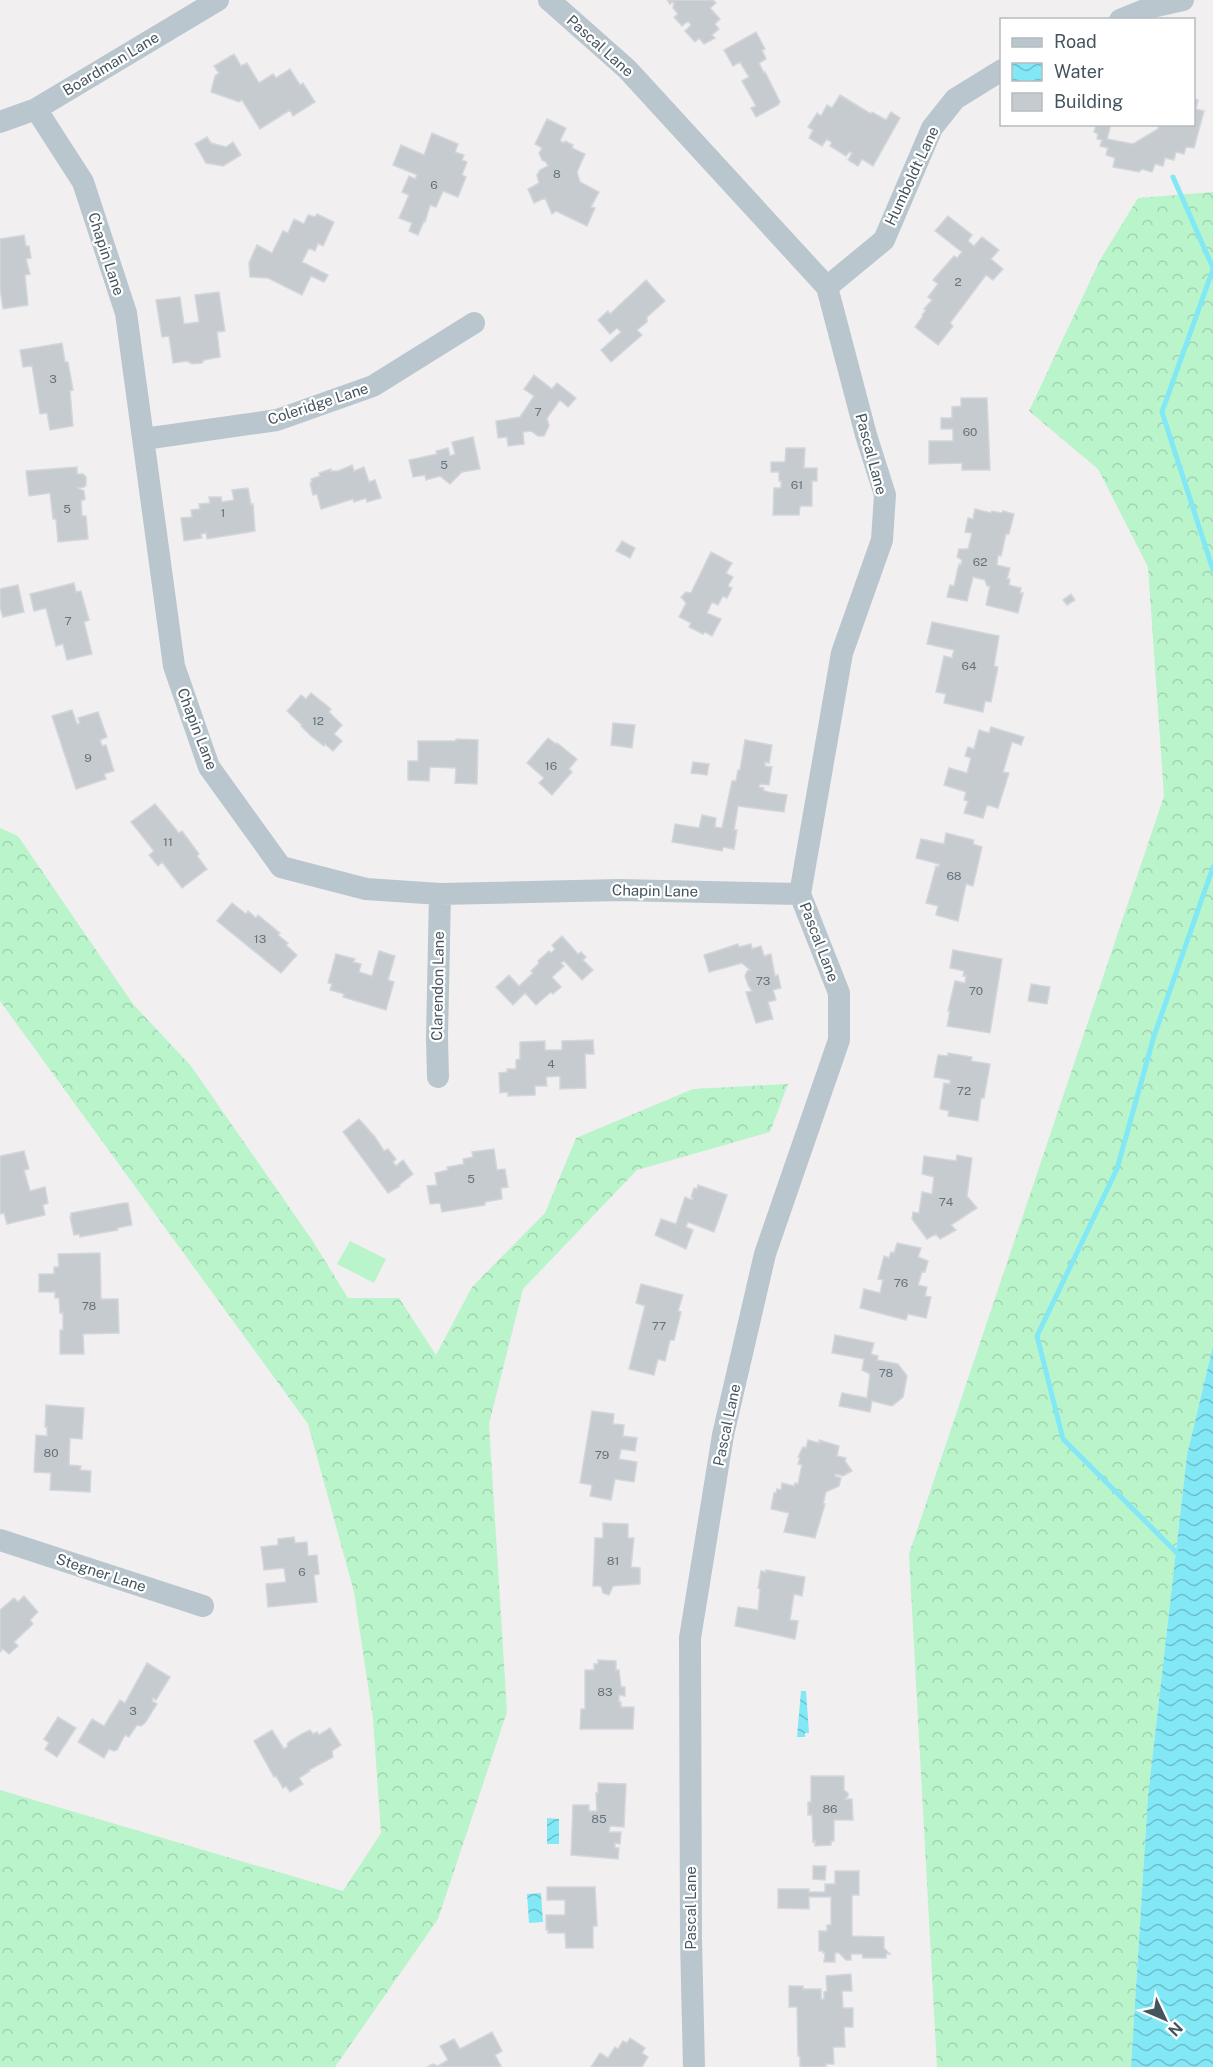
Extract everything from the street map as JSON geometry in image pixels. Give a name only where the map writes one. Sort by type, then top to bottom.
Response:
[{"type":"street","name":"Boardman Lane","points":[[0,122],[36,109],[218,0]]},
{"type":"street","points":[[1125,18],[1152,7],[1183,0]]},
{"type":"street","name":"Pascal Lane","points":[[554,2],[627,69],[827,287],[866,435],[885,495],[882,540],[842,653],[800,894],[839,993],[839,1040],[768,1244],[723,1435],[690,1638],[691,1940],[694,2067]]},
{"type":"street","name":"Humboldt Lane","points":[[827,287],[884,240],[932,128],[949,106],[955,99],[1000,71]]},
{"type":"street","name":"Chapin Lane","points":[[36,109],[83,182],[126,313],[174,666],[208,767],[281,867],[366,889],[440,894],[619,890],[800,894]]},
{"type":"street","name":"Coleridge Lane","points":[[144,439],[277,420],[372,387],[474,323]]},
{"type":"street","name":"Clarendon Lane","points":[[438,1077],[436,1038],[440,894]]},
{"type":"street","name":"Stegner Lane","points":[[0,1540],[202,1606]]},
{"type":"green space","points":[[1213,192],[1213,1346],[1187,1455],[1148,1796],[1131,2067],[937,2067],[909,1554],[1164,796],[1148,567],[1098,469],[1029,411],[1100,260],[1138,198]]},
{"type":"green space","points":[[0,828],[18,836],[133,1004],[191,1066],[312,1240],[348,1298],[399,1298],[436,1355],[472,1287],[545,1213],[576,1138],[693,1089],[788,1084],[770,1132],[637,1170],[523,1289],[489,1424],[507,1712],[438,1919],[335,2067],[0,2067],[0,1790],[343,1891],[381,1833],[373,1719],[354,1592],[308,1424],[0,1001]]},
{"type":"green space","points":[[350,1241],[386,1259],[374,1283],[337,1264]]},
{"type":"water","points":[[1213,1346],[1213,2067],[1131,2067],[1148,1796],[1187,1455]]},
{"type":"water","points":[[801,1691],[806,1691],[809,1733],[805,1733],[805,1737],[797,1737]]},
{"type":"water","points":[[547,1818],[559,1819],[559,1844],[547,1844]]},
{"type":"water","points":[[541,1893],[543,1922],[529,1923],[527,1894]]},
{"type":"building","points":[[667,0],[713,0],[716,3],[710,8],[720,19],[715,24],[719,29],[712,35],[715,38],[704,44],[699,38],[695,42],[685,31],[691,25],[688,21],[682,26],[674,17],[678,14],[673,8],[674,3],[670,4]]},
{"type":"building","points":[[756,32],[765,49],[762,50],[766,59],[759,63],[780,102],[756,117],[751,108],[756,106],[742,81],[749,77],[740,62],[733,66],[724,50]]},
{"type":"building","points":[[234,54],[241,66],[247,63],[259,83],[273,74],[276,78],[290,69],[300,85],[303,83],[315,102],[293,116],[290,110],[260,129],[242,100],[239,102],[211,92],[215,76],[219,73],[214,66]]},
{"type":"building","points":[[840,95],[871,114],[872,112],[886,120],[891,112],[900,118],[873,166],[862,159],[858,166],[848,160],[852,153],[849,152],[846,156],[830,146],[832,143],[827,139],[822,146],[809,138],[813,130],[808,127],[817,113],[821,116],[827,105],[832,108]]},
{"type":"building","points":[[1195,99],[1198,100],[1196,109],[1204,111],[1194,148],[1186,147],[1184,154],[1176,152],[1174,160],[1165,158],[1163,166],[1155,164],[1152,172],[1113,167],[1115,158],[1106,155],[1108,148],[1100,146],[1102,140],[1097,139],[1098,134],[1094,132],[1096,126],[1110,126],[1107,139],[1133,144],[1158,129],[1159,126],[1195,126]]},
{"type":"building","points":[[547,119],[566,128],[560,141],[573,145],[572,148],[585,154],[577,172],[580,182],[599,192],[591,207],[595,208],[587,226],[556,211],[552,214],[545,198],[534,203],[528,189],[539,183],[537,175],[540,170],[548,166],[539,153],[542,148],[535,144]]},
{"type":"building","points":[[432,133],[458,144],[455,152],[464,155],[462,160],[467,162],[462,175],[466,177],[458,197],[443,191],[436,207],[430,205],[418,235],[409,231],[412,223],[399,218],[409,195],[402,192],[409,176],[415,179],[417,175],[393,165],[401,145],[424,155]]},
{"type":"building","points":[[207,137],[211,143],[226,147],[233,142],[241,155],[223,166],[206,163],[195,144]]},
{"type":"building","points":[[317,214],[334,222],[323,246],[318,243],[315,251],[309,248],[302,262],[328,275],[324,282],[311,276],[302,295],[268,278],[250,277],[249,263],[257,245],[272,253],[283,231],[288,233],[294,219],[304,224],[308,215],[315,217]]},
{"type":"building","points":[[948,216],[972,235],[968,241],[974,246],[982,237],[999,250],[991,259],[1003,269],[993,280],[986,275],[950,323],[953,326],[938,345],[915,327],[926,310],[924,309],[932,300],[928,297],[938,284],[933,280],[954,256],[957,258],[962,252],[935,231]]},
{"type":"building","points":[[24,235],[31,258],[26,259],[30,274],[25,275],[28,305],[3,309],[0,287],[0,239]]},
{"type":"building","points":[[646,280],[665,301],[647,317],[647,322],[637,330],[642,335],[611,362],[601,350],[621,332],[617,328],[610,334],[598,320],[608,311],[610,314]]},
{"type":"building","points":[[219,292],[225,331],[217,332],[220,357],[204,360],[202,363],[192,364],[187,361],[173,363],[169,336],[162,337],[156,300],[180,297],[184,324],[199,322],[195,295]]},
{"type":"building","points":[[62,343],[73,390],[70,391],[73,426],[50,430],[47,413],[40,414],[32,366],[23,367],[20,350]]},
{"type":"building","points":[[534,375],[552,389],[557,383],[576,398],[568,407],[560,400],[547,418],[549,426],[544,436],[538,436],[531,431],[523,432],[524,444],[508,446],[507,437],[498,438],[496,421],[520,417],[534,396],[524,389]]},
{"type":"building","points":[[961,398],[987,398],[990,470],[962,470],[962,463],[929,464],[929,441],[953,441],[953,429],[941,429],[941,418],[952,418],[952,407],[961,406]]},
{"type":"building","points":[[473,437],[480,469],[462,472],[450,484],[440,476],[426,480],[425,475],[413,477],[409,460],[437,454],[436,451],[448,448],[450,456],[455,454],[452,442]]},
{"type":"building","points":[[786,448],[805,448],[804,468],[817,468],[817,481],[812,481],[812,506],[800,506],[799,515],[773,515],[774,488],[781,488],[781,481],[779,481],[779,472],[771,472],[771,462],[785,462]]},
{"type":"building","points":[[352,465],[354,471],[364,467],[369,482],[375,480],[381,498],[367,502],[366,498],[354,502],[353,499],[321,509],[317,494],[313,495],[311,479],[320,476],[319,473],[331,469],[331,471],[338,471]]},
{"type":"building","points":[[77,467],[77,474],[83,474],[86,477],[86,485],[78,488],[84,491],[85,499],[81,501],[82,516],[86,516],[88,539],[58,542],[50,493],[29,496],[26,471]]},
{"type":"building","points":[[248,488],[251,505],[253,504],[255,531],[207,539],[206,533],[201,534],[202,538],[184,541],[181,518],[192,517],[191,510],[200,509],[199,504],[210,503],[209,497],[221,497],[222,502],[234,500],[232,490]]},
{"type":"building","points":[[975,509],[991,513],[992,511],[1002,513],[1003,511],[1014,514],[1001,556],[998,555],[997,565],[1010,568],[1007,579],[1010,579],[1009,585],[1021,588],[1020,593],[1023,593],[1018,613],[986,605],[990,586],[987,586],[985,580],[973,577],[967,601],[947,597],[950,585],[954,586],[959,564],[961,565],[962,560],[957,557],[959,549],[968,549],[972,533],[965,532],[968,518],[973,519]]},
{"type":"building","points":[[622,541],[635,548],[630,558],[616,551]]},
{"type":"building","points":[[711,552],[732,563],[726,573],[733,577],[728,586],[732,588],[727,598],[723,596],[718,605],[712,602],[707,613],[721,619],[712,636],[689,627],[691,623],[679,617],[686,603],[681,597],[686,592],[691,593]]},
{"type":"building","points":[[74,583],[76,592],[81,591],[89,620],[84,622],[92,654],[67,660],[63,644],[56,646],[46,608],[34,611],[30,594]]},
{"type":"building","points":[[18,585],[24,612],[3,617],[0,607],[0,589]]},
{"type":"building","points":[[1071,594],[1075,600],[1067,605],[1063,600]]},
{"type":"building","points":[[932,622],[999,636],[994,666],[998,667],[991,702],[985,701],[983,712],[944,703],[946,694],[936,692],[944,656],[952,658],[954,650],[927,644]]},
{"type":"building","points":[[311,693],[331,709],[329,712],[342,725],[334,734],[342,741],[333,751],[311,736],[287,711],[301,695],[306,699]]},
{"type":"building","points":[[72,710],[77,724],[80,723],[78,718],[98,712],[107,737],[100,740],[102,746],[106,745],[114,771],[104,774],[106,779],[76,789],[52,716]]},
{"type":"building","points":[[613,723],[635,725],[632,748],[611,745]]},
{"type":"building","points":[[991,727],[1024,737],[1021,745],[1012,742],[1003,772],[1009,773],[998,808],[987,805],[983,818],[964,813],[968,801],[964,800],[966,792],[944,785],[949,768],[967,773],[971,758],[965,756],[968,747],[974,749],[979,730],[989,733]]},
{"type":"building","points":[[548,738],[577,759],[569,769],[572,772],[552,795],[539,783],[544,778],[527,763]]},
{"type":"building","points":[[456,739],[478,740],[477,784],[455,783],[456,768],[430,767],[429,781],[408,780],[408,761],[418,761],[418,741],[456,741]]},
{"type":"building","points":[[745,740],[772,745],[769,763],[765,762],[765,766],[772,767],[769,785],[760,784],[759,787],[768,792],[787,795],[784,812],[738,806],[734,849],[723,847],[722,851],[672,842],[675,824],[699,828],[702,815],[716,818],[715,827],[722,828],[732,781],[736,781],[738,770],[740,770]]},
{"type":"building","points":[[693,762],[709,764],[707,775],[691,773]]},
{"type":"building","points":[[155,804],[179,833],[182,831],[207,869],[182,888],[162,862],[158,866],[149,855],[154,851],[131,822]]},
{"type":"building","points":[[946,833],[974,840],[973,844],[982,847],[973,886],[966,884],[958,921],[936,915],[938,906],[926,903],[936,866],[939,867],[939,864],[916,858],[921,839],[944,844]]},
{"type":"building","points":[[232,903],[246,914],[248,911],[256,918],[258,915],[280,933],[278,935],[297,955],[281,973],[217,921]]},
{"type":"building","points":[[562,936],[578,954],[581,952],[586,957],[583,960],[593,970],[582,980],[564,961],[561,963],[564,966],[552,977],[561,987],[553,994],[551,992],[536,1005],[525,993],[513,1005],[496,987],[509,975],[519,986],[533,973],[531,971],[539,963],[538,961],[549,951],[551,953],[555,949],[552,945]]},
{"type":"building","points":[[738,944],[739,947],[751,944],[752,949],[761,946],[764,956],[771,954],[775,976],[778,975],[781,988],[773,990],[776,1000],[768,1002],[773,1019],[756,1023],[746,992],[752,991],[745,976],[750,970],[742,963],[709,972],[704,955]]},
{"type":"building","points":[[953,950],[1002,959],[990,1033],[947,1026],[955,981],[965,983],[966,976],[963,976],[964,971],[950,968]]},
{"type":"building","points":[[379,951],[395,956],[388,980],[394,982],[386,1010],[343,997],[344,994],[330,990],[332,984],[328,983],[336,954],[355,959],[353,962],[361,964],[359,972],[372,976]]},
{"type":"building","points":[[1031,984],[1050,987],[1047,1004],[1028,1001]]},
{"type":"building","points":[[593,1040],[594,1054],[585,1054],[586,1088],[560,1089],[560,1076],[546,1077],[547,1086],[535,1086],[535,1095],[508,1096],[508,1092],[500,1093],[499,1073],[507,1072],[507,1069],[516,1069],[516,1060],[520,1059],[520,1042],[545,1041],[545,1050],[562,1050],[562,1041]]},
{"type":"building","points":[[948,1053],[972,1057],[971,1061],[990,1064],[984,1098],[981,1098],[978,1121],[948,1116],[949,1111],[940,1109],[944,1083],[950,1084],[950,1080],[934,1077],[938,1055],[948,1056]]},
{"type":"building","points":[[359,1119],[384,1151],[388,1149],[396,1159],[393,1162],[396,1166],[403,1160],[413,1174],[388,1193],[343,1132]]},
{"type":"building","points":[[494,1149],[497,1170],[505,1169],[508,1187],[501,1188],[502,1199],[485,1202],[485,1205],[442,1212],[440,1203],[430,1204],[427,1186],[437,1185],[435,1173],[448,1170],[447,1167],[464,1164],[463,1159],[473,1157],[472,1152]]},
{"type":"building","points":[[24,1151],[29,1169],[24,1170],[30,1191],[45,1187],[48,1203],[43,1205],[45,1215],[7,1224],[4,1213],[0,1214],[0,1156]]},
{"type":"building","points":[[957,1155],[972,1158],[967,1196],[977,1208],[951,1225],[956,1230],[940,1239],[936,1234],[927,1239],[912,1219],[913,1212],[919,1213],[922,1192],[932,1194],[934,1177],[922,1174],[924,1156],[956,1161]]},
{"type":"building","points":[[698,1185],[727,1195],[714,1232],[688,1222],[686,1227],[693,1230],[686,1249],[655,1235],[661,1219],[676,1224],[685,1197],[692,1200],[694,1188],[697,1189]]},
{"type":"building","points":[[128,1203],[132,1225],[80,1237],[79,1234],[74,1235],[71,1213]]},
{"type":"building","points":[[897,1243],[921,1248],[918,1257],[928,1261],[918,1285],[927,1287],[925,1296],[931,1297],[926,1318],[908,1314],[906,1320],[860,1308],[864,1289],[880,1293],[883,1280],[878,1279],[884,1256],[889,1258],[891,1252],[894,1253]]},
{"type":"building","points":[[100,1253],[101,1299],[118,1299],[119,1333],[83,1334],[84,1354],[60,1354],[63,1312],[60,1313],[59,1298],[55,1298],[55,1292],[39,1292],[39,1274],[54,1274],[54,1267],[59,1267],[58,1254]]},
{"type":"building","points":[[641,1284],[683,1295],[674,1340],[670,1340],[665,1361],[658,1359],[654,1375],[629,1369],[645,1306],[636,1303]]},
{"type":"building","points":[[835,1335],[874,1343],[871,1354],[878,1356],[877,1360],[898,1364],[907,1376],[903,1397],[892,1406],[872,1401],[870,1412],[839,1406],[842,1393],[867,1398],[870,1374],[862,1370],[864,1359],[832,1353]]},
{"type":"building","points":[[46,1405],[84,1408],[82,1439],[70,1438],[69,1465],[81,1466],[80,1470],[91,1471],[90,1492],[50,1490],[51,1473],[34,1472],[36,1435],[47,1436]]},
{"type":"building","points":[[592,1411],[614,1414],[613,1424],[624,1425],[623,1436],[637,1438],[635,1451],[621,1449],[619,1459],[637,1462],[634,1482],[615,1479],[611,1500],[590,1496],[592,1485],[580,1483]]},
{"type":"building","points":[[808,1440],[819,1443],[819,1440],[839,1446],[837,1456],[846,1458],[845,1461],[852,1471],[843,1476],[836,1474],[835,1476],[841,1478],[839,1486],[826,1492],[823,1504],[825,1504],[815,1538],[784,1532],[789,1513],[771,1509],[774,1493],[777,1489],[781,1490],[782,1483],[794,1486],[795,1483],[798,1484],[802,1465],[798,1464],[800,1458],[798,1457],[803,1447],[806,1448]]},
{"type":"building","points":[[603,1523],[628,1524],[628,1538],[634,1538],[631,1567],[640,1568],[640,1584],[613,1586],[609,1595],[603,1593],[601,1586],[593,1586],[595,1538],[603,1538]]},
{"type":"building","points":[[294,1537],[295,1543],[307,1542],[308,1556],[317,1555],[319,1574],[314,1575],[317,1602],[268,1607],[266,1584],[286,1582],[284,1568],[264,1570],[261,1547],[278,1545],[278,1539]]},
{"type":"building","points":[[766,1570],[805,1577],[802,1596],[794,1594],[790,1620],[798,1621],[795,1639],[735,1626],[738,1607],[758,1610],[761,1571],[766,1572]]},
{"type":"building","points":[[24,1596],[38,1612],[30,1620],[33,1624],[14,1642],[18,1646],[9,1654],[3,1649],[0,1652],[0,1610],[14,1598],[18,1602]]},
{"type":"building","points":[[598,1660],[616,1661],[621,1687],[625,1687],[625,1696],[619,1695],[619,1702],[621,1702],[621,1707],[634,1707],[633,1729],[580,1729],[581,1709],[585,1709],[585,1670],[594,1670],[594,1664],[598,1664]]},
{"type":"building","points":[[147,1663],[170,1677],[156,1700],[153,1698],[152,1701],[157,1704],[145,1723],[141,1726],[137,1725],[129,1737],[125,1735],[117,1750],[109,1749],[104,1758],[78,1742],[92,1719],[104,1726],[120,1700],[125,1703]]},
{"type":"building","points":[[58,1717],[76,1728],[57,1757],[45,1749],[49,1743],[44,1739]]},
{"type":"building","points":[[330,1728],[341,1745],[332,1751],[333,1757],[299,1778],[303,1784],[290,1792],[286,1786],[283,1788],[276,1776],[274,1777],[254,1741],[272,1730],[284,1749],[290,1741],[310,1730],[313,1734],[317,1732],[319,1735]]},
{"type":"building","points":[[811,1776],[844,1776],[844,1790],[848,1793],[845,1799],[852,1799],[853,1820],[834,1820],[834,1841],[831,1841],[831,1845],[815,1846],[815,1841],[813,1842],[812,1815],[808,1815],[808,1802],[811,1802]]},
{"type":"building","points":[[598,1783],[626,1784],[624,1827],[610,1826],[609,1832],[621,1832],[620,1844],[615,1843],[615,1848],[619,1848],[618,1859],[571,1855],[573,1805],[589,1805],[589,1811],[597,1811]]},
{"type":"building","points":[[813,1866],[826,1866],[825,1880],[813,1879]]},
{"type":"building","points":[[835,1871],[859,1871],[859,1895],[852,1895],[852,1936],[884,1937],[884,1948],[890,1954],[886,1954],[886,1958],[863,1958],[862,1954],[851,1954],[851,1960],[846,1960],[839,1953],[835,1953],[835,1962],[824,1962],[825,1953],[819,1951],[819,1931],[827,1931],[827,1925],[831,1925],[831,1897],[809,1897],[809,1909],[778,1908],[778,1889],[809,1889],[809,1892],[825,1892],[825,1884],[835,1884]]},
{"type":"building","points":[[547,1887],[595,1887],[597,1926],[593,1926],[593,1948],[566,1948],[565,1933],[548,1933],[546,1915],[565,1915],[565,1900],[547,1900]]},
{"type":"building","points":[[851,1974],[852,1991],[842,1991],[843,2008],[853,2008],[853,2027],[844,2027],[845,2047],[833,2047],[834,2064],[826,2064],[826,2067],[800,2067],[797,2007],[789,2007],[789,1986],[821,1989],[821,1999],[824,1999],[824,1992],[827,1991],[826,1976]]},
{"type":"building","points":[[492,2032],[502,2051],[495,2055],[501,2066],[427,2067],[433,2064],[438,2066],[448,2060],[440,2046],[454,2039],[460,2049]]},
{"type":"building","points":[[630,2038],[645,2048],[642,2053],[648,2057],[642,2067],[591,2067],[600,2053],[608,2058],[615,2047],[618,2049],[623,2041],[627,2043]]},
{"type":"waterway","points":[[1173,177],[1213,268]]},
{"type":"waterway","points":[[1213,269],[1162,412],[1213,570]]},
{"type":"waterway","points":[[1179,1555],[1063,1439],[1037,1336],[1117,1169],[1154,1036],[1213,867]]}]
